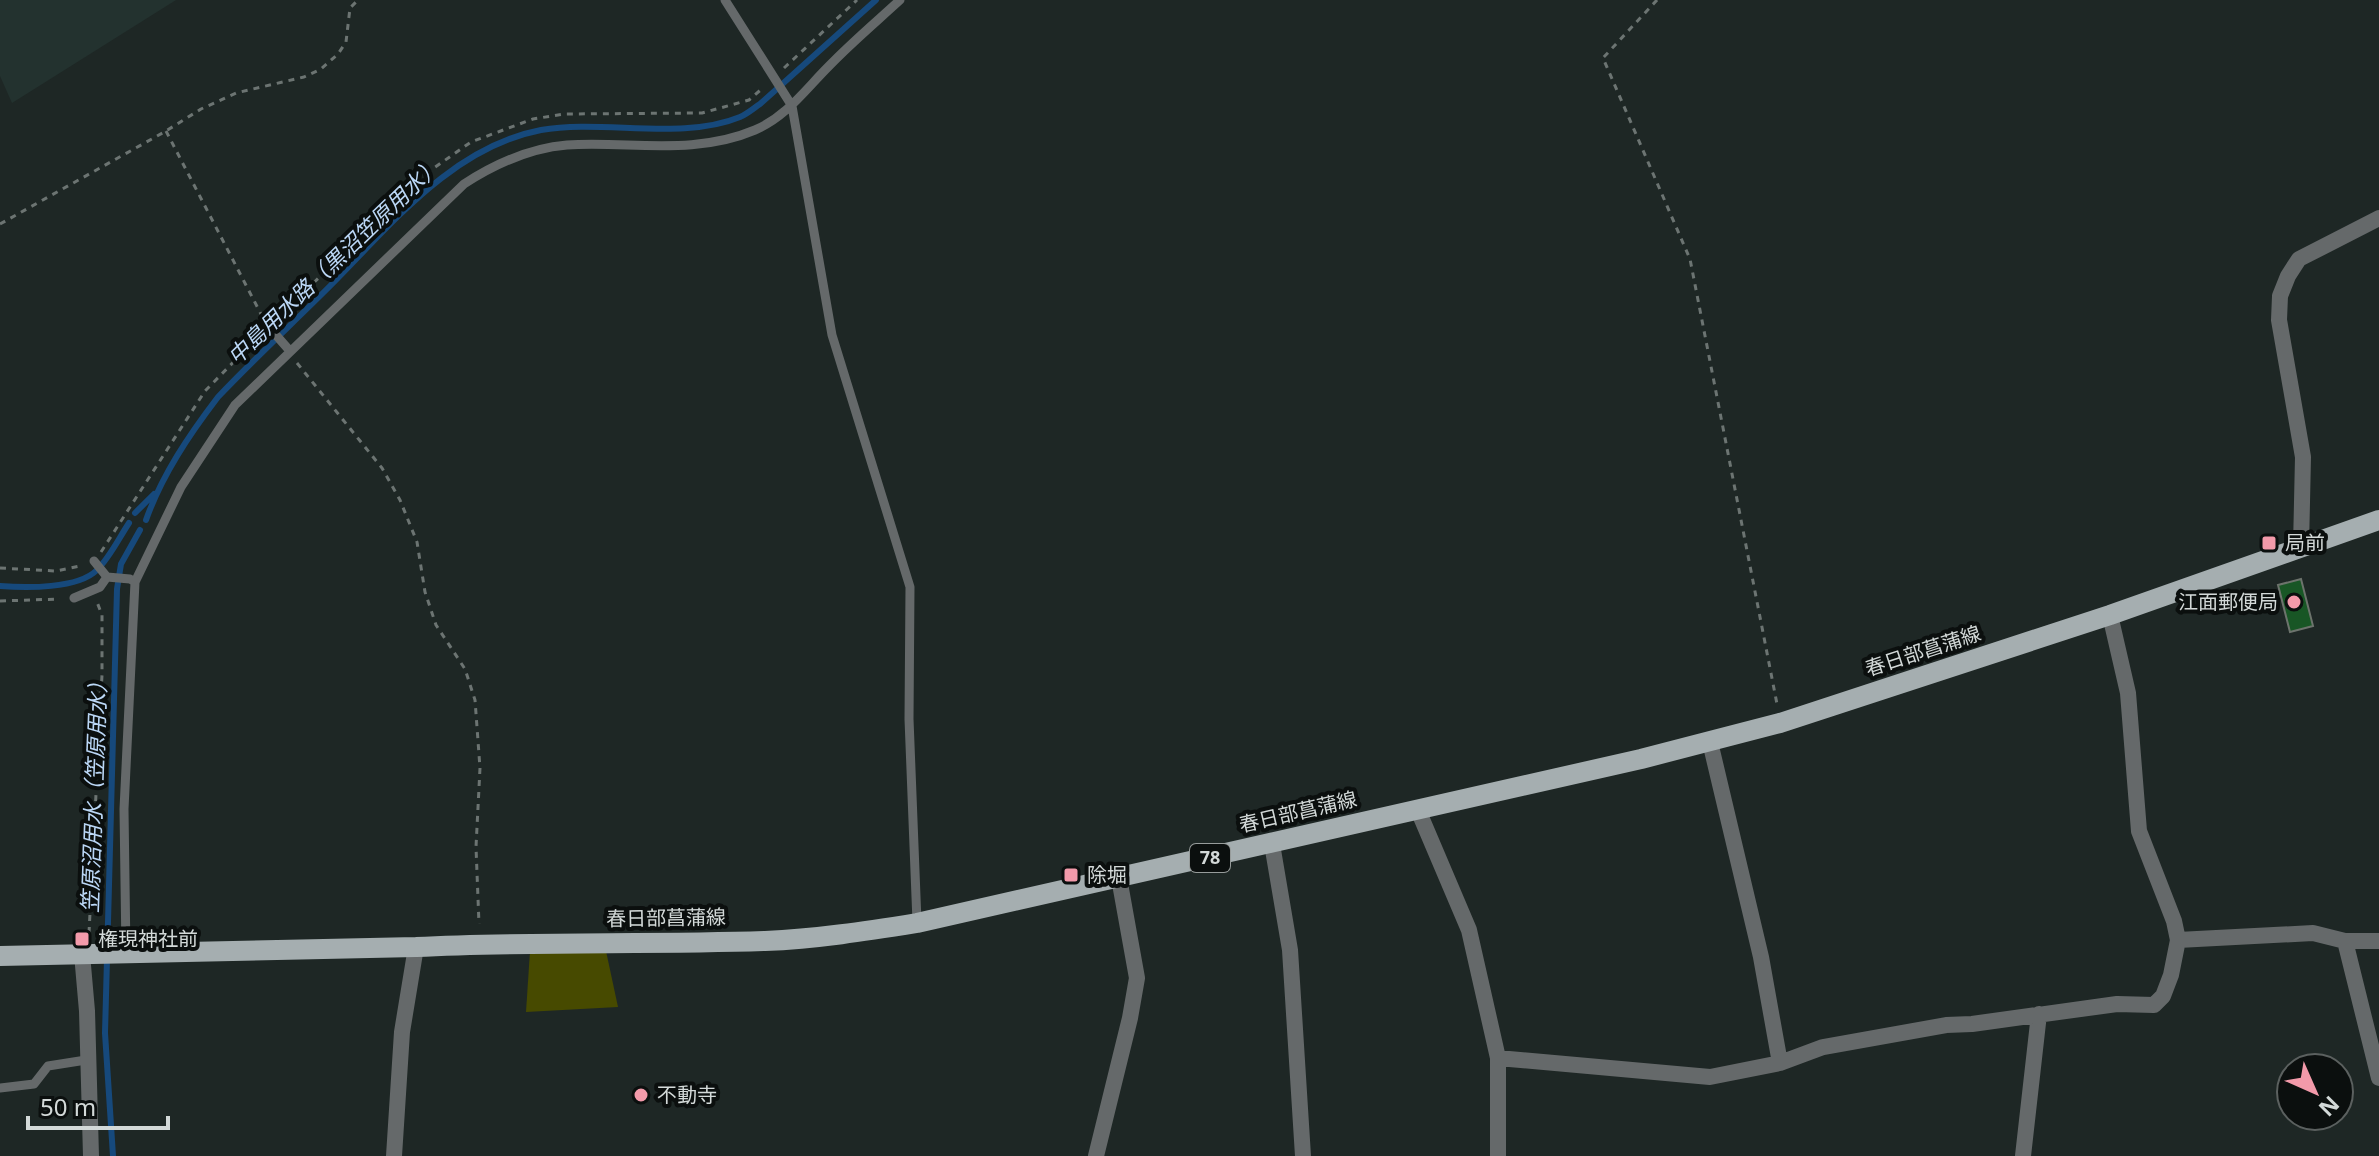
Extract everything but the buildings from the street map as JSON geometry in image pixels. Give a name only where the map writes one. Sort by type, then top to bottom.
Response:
[{"type":"main road","name":"春日部菖蒲線","points":[[0,956],[480,944],[767,941],[839,935],[917,923],[1272,844],[1780,723],[2110,615],[2379,520]]},
{"type":"street","points":[[2301,547],[2303,457],[2279,320],[2280,296],[2299,259],[2379,218]]},
{"type":"street","points":[[1498,1058],[1710,1077],[1780,1063],[1823,1047],[1946,1025],[2117,1004],[2154,1005],[2163,996],[2171,975],[2178,940],[2174,921],[2139,831],[2128,693],[2110,615]]},
{"type":"street","points":[[1710,742],[1761,957],[1780,1063]]},
{"type":"street","points":[[1418,810],[1469,930],[1498,1058],[1498,1156]]},
{"type":"street","points":[[1272,844],[1290,950],[1303,1156]]},
{"type":"street","points":[[1096,1156],[1137,978],[1119,878]]},
{"type":"street","points":[[2178,940],[2313,933],[2345,941],[2379,941]]},
{"type":"street","points":[[2345,941],[2379,1078]]},
{"type":"street","points":[[394,1156],[402,1032],[416,947]]},
{"type":"street","points":[[85,954],[91,1156]]},
{"type":"street","points":[[2023,1156],[2039,1014]]},
{"type":"lane","points":[[725,0],[790,103],[832,335],[910,587],[909,719],[917,923]]},
{"type":"lane","points":[[126,954],[124,809],[132,581],[181,487],[235,405],[287,348],[464,184],[490,167],[539,150],[565,145],[701,145],[732,139],[765,125],[900,0]]},
{"type":"lane","points":[[269,328],[287,348]]},
{"type":"lane","points":[[95,563],[108,576],[132,581]]},
{"type":"lane","points":[[74,598],[100,587],[108,576]]},
{"type":"lane","points":[[0,1088],[34,1084],[48,1066],[86,1060]]},
{"type":"path","points":[[0,224],[201,109],[236,93],[304,77],[321,69],[346,42],[350,8],[358,0]]},
{"type":"path","points":[[780,72],[857,0]]},
{"type":"path","points":[[1657,0],[1603,58],[1690,259],[1780,723]]},
{"type":"path","points":[[166,131],[269,328]]},
{"type":"path","points":[[287,348],[302,371],[382,468],[400,500],[417,542],[425,592],[436,625],[465,669],[475,700],[480,768],[476,847],[480,944]]},
{"type":"path","points":[[0,568],[56,571],[95,563]]},
{"type":"path","points":[[85,954],[102,675],[102,615],[90,593]]},
{"type":"path","points":[[0,601],[74,598]]},
{"type":"shaded area","points":[[0,0],[176,0],[12,103],[0,76]]},
{"type":"shaded area","points":[[530,951],[606,951],[618,1007],[526,1012]]},
{"type":"waterway","name":"中島用水路（黒沼笠原用水）","points":[[146,520],[177,456],[218,397],[400,214],[451,171],[509,139],[541,130],[565,127],[693,128],[740,117],[760,104],[876,0]]},
{"type":"waterway","points":[[135,513],[154,494]]},
{"type":"waterway","points":[[0,586],[51,586],[88,576],[106,559],[129,523]]},
{"type":"waterway","name":"笠原沼用水（笠原用水）","points":[[113,1156],[105,1033],[117,589],[121,564],[140,530]]},
{"type":"place","name":"局前","points":[[2269,543]]},
{"type":"place","name":"江面郵便局","points":[[2294,602]]},
{"type":"place","name":"除堀","points":[[1071,875]]},
{"type":"place","name":"権現神社前","points":[[82,939]]},
{"type":"place","name":"不動寺","points":[[641,1095]]}]
